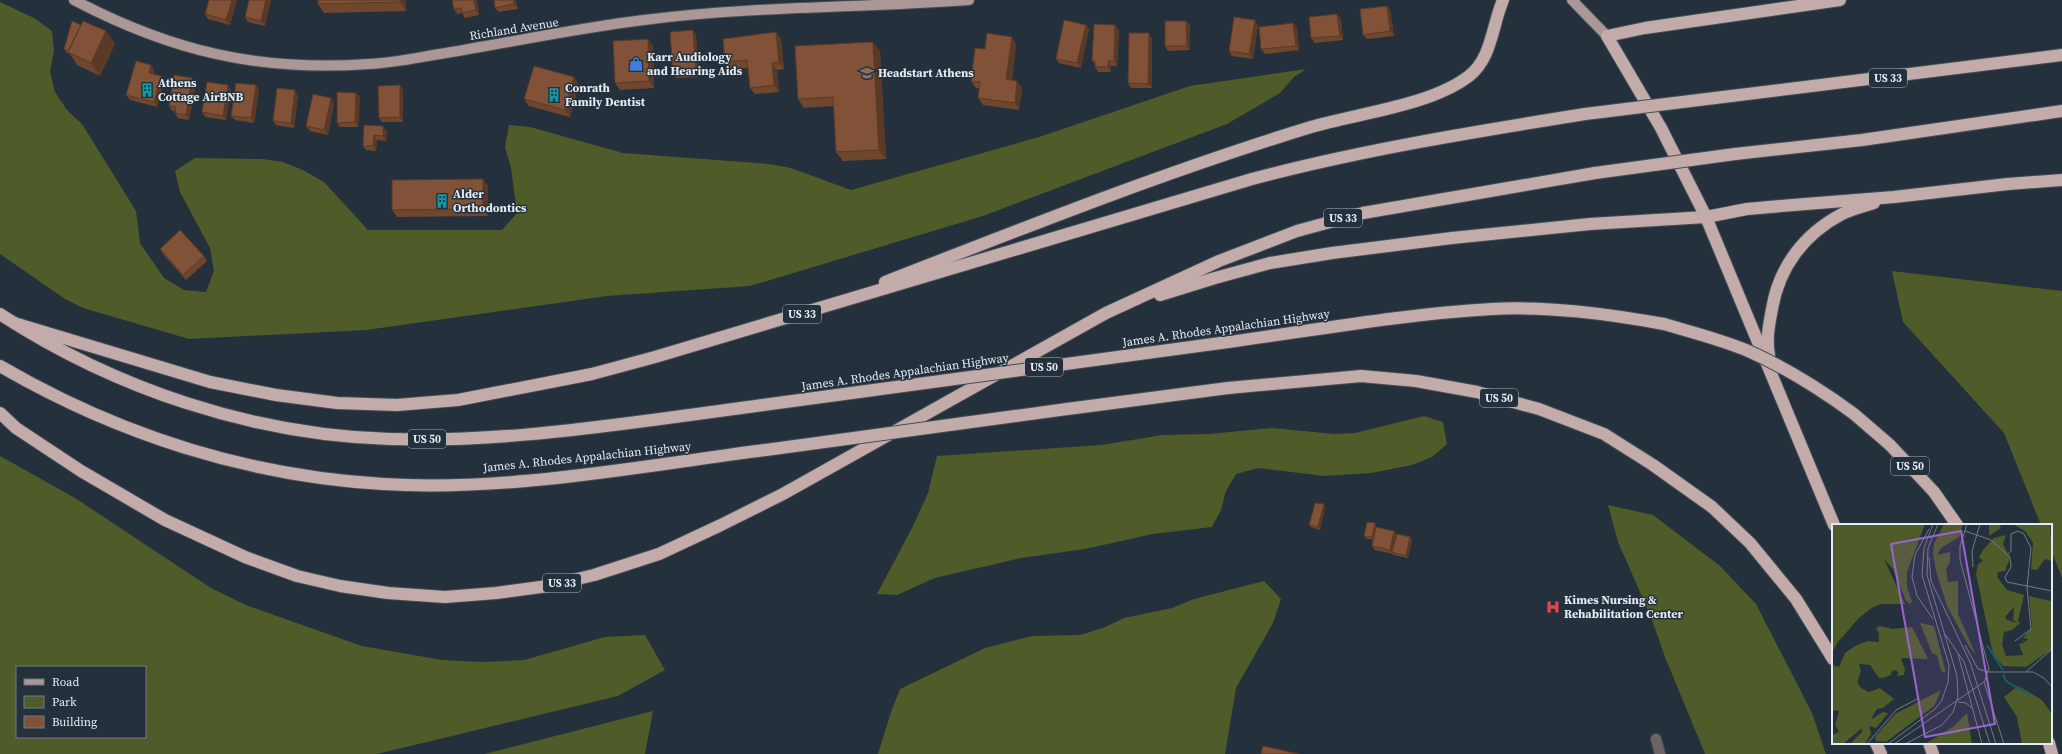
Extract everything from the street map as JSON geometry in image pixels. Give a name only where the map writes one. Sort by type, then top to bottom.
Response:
[{"type":"highway","points":[[794,317],[1116,193],[1312,127],[1440,94],[1469,76],[1484,58],[1502,0]]},
{"type":"highway","points":[[1834,524],[1706,217],[1661,128],[1607,36],[1645,28],[1840,0]]},
{"type":"highway","name":"US 33","points":[[14,323],[210,382],[276,395],[337,403],[397,405],[458,400],[592,374],[655,357],[794,317],[1252,179],[1316,162],[1465,133],[1585,114],[2062,55]]},
{"type":"highway","name":"US 33","points":[[0,413],[16,428],[81,471],[166,520],[245,557],[290,573],[340,586],[445,597],[496,593],[548,586],[594,576],[659,554],[721,525],[790,490],[1106,313],[1219,261],[1297,231],[1363,212],[1595,173],[1735,154],[1862,140],[2062,111]]},
{"type":"highway","points":[[1106,313],[1215,278],[1270,263],[1332,253],[1452,238],[1590,224],[1706,217],[1747,210],[2062,180]]},
{"type":"highway","points":[[1772,376],[1766,340],[1773,301],[1779,283],[1789,262],[1800,245],[1814,233],[1843,213],[1894,197]]},
{"type":"highway","name":"James A. Rhodes Appalachian Highway","points":[[0,314],[61,350],[112,375],[165,396],[275,425],[332,434],[381,438],[453,439],[558,433],[1424,316],[1493,309],[1576,311],[1664,324],[1711,337],[1778,365],[1809,382],[1854,414],[1890,445],[1929,487],[1956,524]]},
{"type":"highway","name":"James A. Rhodes Appalachian Highway","points":[[0,366],[38,388],[94,415],[155,439],[209,456],[267,469],[326,479],[384,484],[506,482],[562,476],[1228,388],[1361,376],[1416,381],[1477,392],[1539,409],[1604,434],[1653,465],[1712,507],[1750,542],[1796,600],[1832,657]]},
{"type":"highway","points":[[1877,744],[1882,754]]},
{"type":"highway","points":[[1927,744],[1929,754]]},
{"type":"highway","points":[[1928,744],[1934,754]]},
{"type":"highway","points":[[2049,744],[2052,754]]},
{"type":"main road","name":"Richland Avenue","points":[[74,0],[135,30],[186,47],[241,60],[299,66],[370,64],[643,20],[693,15],[969,0]]},
{"type":"main road","points":[[1572,0],[1607,36]]},
{"type":"street","points":[[1656,739],[1660,754]]},
{"type":"green space","points":[[0,2],[34,18],[52,31],[54,51],[50,72],[55,92],[67,110],[82,124],[136,211],[140,243],[164,278],[184,290],[206,292],[214,271],[210,248],[180,192],[175,171],[195,158],[262,159],[283,162],[303,170],[324,182],[368,230],[502,230],[517,213],[511,168],[505,147],[509,125],[530,127],[623,153],[769,164],[791,168],[851,190],[1039,137],[1190,86],[1306,69],[1294,77],[1280,93],[1227,124],[983,216],[750,286],[607,296],[366,330],[189,339],[83,308],[65,299],[0,254]]},
{"type":"green space","points":[[1892,271],[2062,291],[2062,578],[2052,553],[2052,524],[2041,524],[2004,433],[1903,322]]},
{"type":"green space","points":[[1424,416],[1443,422],[1447,444],[1432,457],[1412,465],[1371,473],[1325,476],[1258,468],[1236,474],[1226,491],[1221,510],[1212,527],[1153,534],[1085,549],[1021,558],[935,578],[897,595],[877,594],[913,526],[928,493],[937,456],[1101,445],[1163,435],[1209,434],[1272,428],[1334,434],[1355,433]]},
{"type":"green space","points":[[0,456],[75,498],[211,588],[248,606],[362,646],[442,660],[483,662],[524,660],[605,637],[645,635],[665,670],[618,696],[377,754],[0,754]]},
{"type":"green space","points":[[1608,505],[1653,515],[1720,566],[1756,604],[1812,713],[1826,754],[1705,754],[1665,657],[1651,617],[1618,542]]},
{"type":"green space","points":[[1264,581],[1281,599],[1273,623],[1236,688],[1225,754],[878,754],[900,689],[985,648],[1032,636],[1080,635],[1103,628],[1124,618],[1172,608],[1194,599]]},
{"type":"green space","points":[[653,711],[645,754],[484,754]]},
{"type":"building","points":[[209,0],[232,0],[226,20],[205,14]]},
{"type":"building","points":[[249,0],[266,0],[261,21],[245,17]]},
{"type":"building","points":[[318,0],[400,0],[400,2],[318,4]]},
{"type":"building","points":[[452,0],[474,0],[476,10],[462,13],[461,8],[454,9]]},
{"type":"building","points":[[494,0],[514,0],[514,4],[495,8]]},
{"type":"building","points":[[1387,6],[1390,31],[1363,35],[1360,9]]},
{"type":"building","points":[[1337,14],[1340,36],[1311,38],[1309,17]]},
{"type":"building","points":[[1234,17],[1255,20],[1249,54],[1229,51]]},
{"type":"building","points":[[1064,20],[1086,25],[1077,63],[1056,59]]},
{"type":"building","points":[[72,21],[81,25],[68,51],[64,49]]},
{"type":"building","points":[[83,21],[106,31],[91,63],[68,52]]},
{"type":"building","points":[[1165,21],[1186,21],[1187,46],[1165,46]]},
{"type":"building","points":[[1293,23],[1296,46],[1261,49],[1259,27]]},
{"type":"building","points":[[1094,24],[1115,25],[1114,61],[1108,61],[1108,67],[1095,67],[1095,61],[1092,61]]},
{"type":"building","points":[[693,30],[696,72],[673,74],[670,32]]},
{"type":"building","points":[[776,32],[779,62],[772,63],[774,85],[750,88],[747,60],[725,62],[723,39]]},
{"type":"building","points":[[987,33],[1012,37],[1006,79],[1017,81],[1015,103],[978,98],[980,82],[971,81],[975,48],[985,49]]},
{"type":"building","points":[[1129,33],[1149,33],[1148,84],[1128,83]]},
{"type":"building","name":"Karr Audiology and Hearing Aids","points":[[648,39],[649,81],[615,83],[613,41]]},
{"type":"building","points":[[873,42],[879,150],[836,152],[833,97],[798,99],[795,46]]},
{"type":"building","name":"Athens Cottage AirBNB","points":[[136,61],[151,65],[149,73],[161,76],[154,102],[126,95]]},
{"type":"building","name":"Conrath Family Dentist","points":[[534,66],[574,77],[565,110],[524,99]]},
{"type":"building","points":[[174,75],[192,78],[186,115],[175,113],[176,107],[169,106]]},
{"type":"building","points":[[207,82],[228,85],[223,116],[202,112]]},
{"type":"building","points":[[236,83],[256,85],[251,118],[231,116]]},
{"type":"building","points":[[400,85],[400,117],[379,118],[378,86]]},
{"type":"building","points":[[277,88],[295,90],[291,123],[273,121]]},
{"type":"building","points":[[337,92],[356,93],[355,122],[337,123]]},
{"type":"building","points":[[313,94],[331,98],[324,130],[306,126]]},
{"type":"building","points":[[364,125],[383,126],[383,136],[374,135],[373,146],[363,146]]},
{"type":"building","name":"Alder Orthodontics","points":[[483,179],[483,209],[392,210],[392,180]]},
{"type":"building","points":[[180,230],[204,256],[183,275],[160,249]]},
{"type":"building","points":[[1315,503],[1324,504],[1318,527],[1309,525]]},
{"type":"building","points":[[1367,522],[1375,523],[1372,537],[1364,536]]},
{"type":"building","points":[[1376,527],[1394,531],[1390,550],[1372,546]]},
{"type":"building","points":[[1397,534],[1410,537],[1406,556],[1392,552]]},
{"type":"building","points":[[1263,746],[1299,754],[1261,754]]},
{"type":"place","name":"Karr Audiology and Hearing Aids","points":[[636,64]]},
{"type":"place","name":"Headstart Athens","points":[[867,73]]},
{"type":"place","name":"Athens Cottage AirBNB","points":[[147,90]]},
{"type":"place","name":"Conrath Family Dentist","points":[[554,95]]},
{"type":"place","name":"Alder Orthodontics","points":[[442,201]]},
{"type":"place","name":"Kimes Nursing & Rehabilitation Center","points":[[1553,607]]}]
